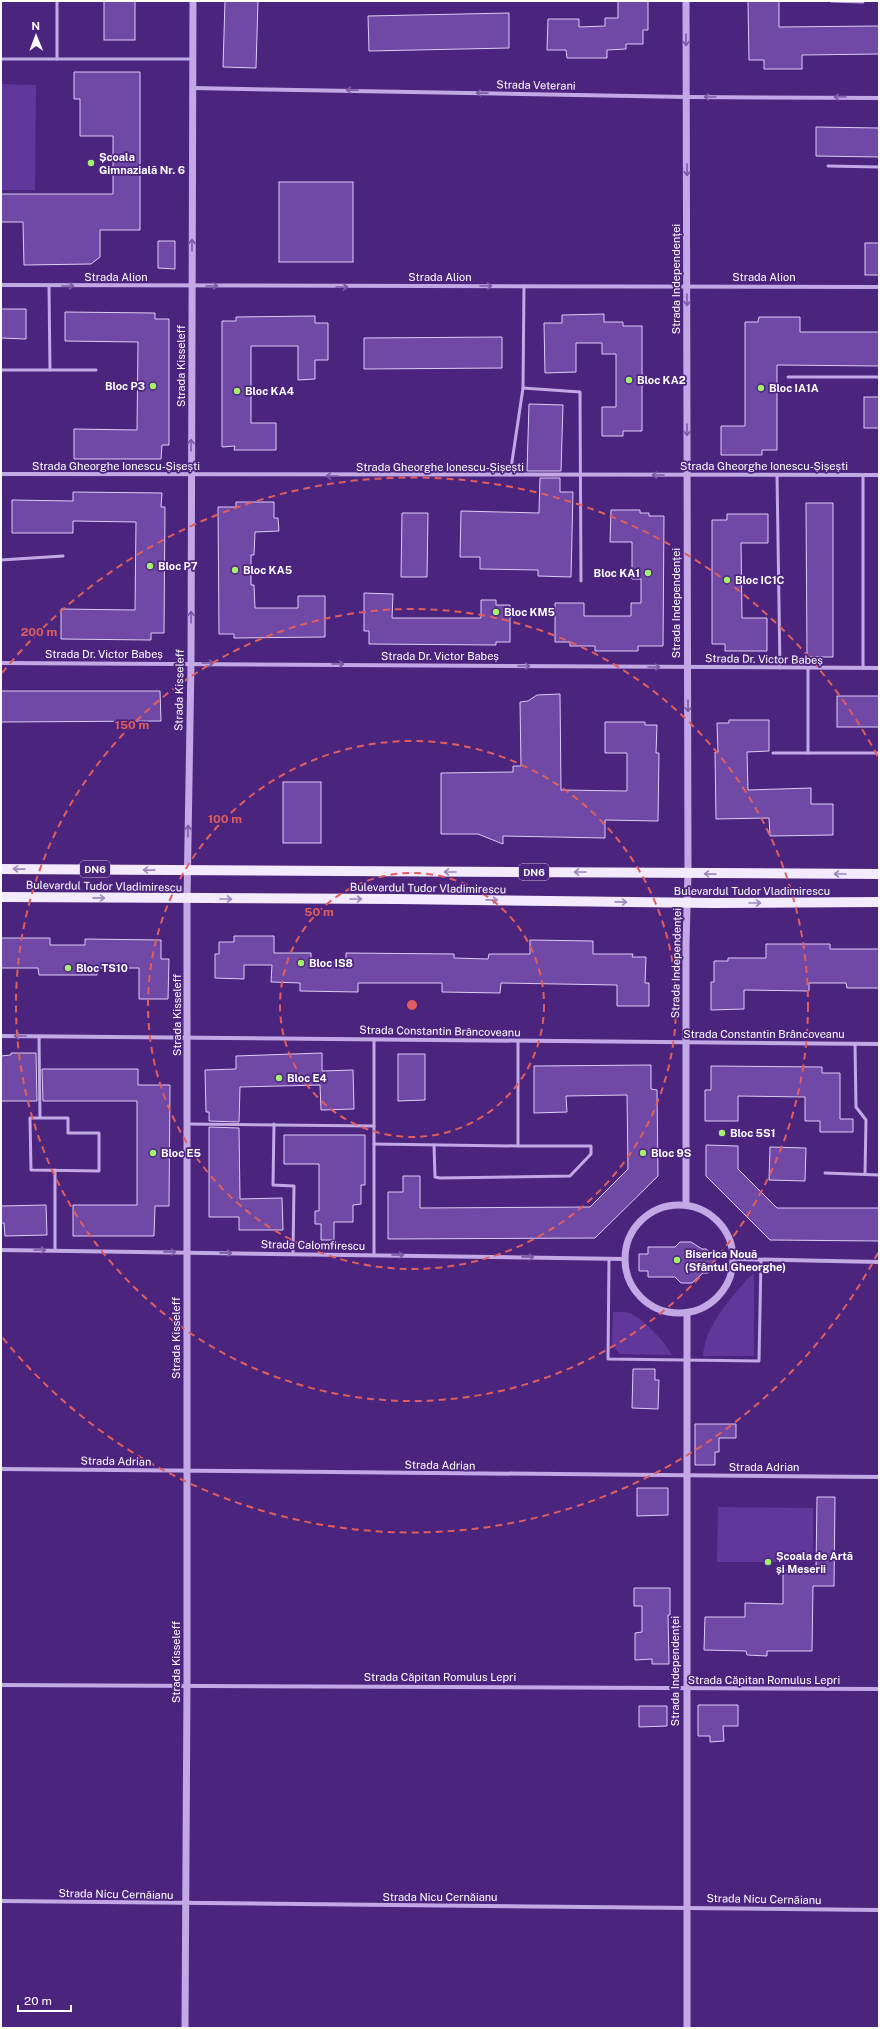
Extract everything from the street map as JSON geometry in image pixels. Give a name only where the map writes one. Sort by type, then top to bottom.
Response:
[{"type":"main road","name":"Bulevardul Tudor Vladimirescu","points":[[1,869],[879,874]]},
{"type":"main road","name":"Bulevardul Tudor Vladimirescu","points":[[1,897],[390,899],[688,903],[879,902]]},
{"type":"street","name":"Strada Kisseleff","points":[[185,2028],[188,1124],[187,899],[191,663],[193,1]]},
{"type":"street","name":"Strada Independenței","points":[[686,1],[688,476],[686,1205]]},
{"type":"street","name":"Strada Veterani","points":[[192,88],[879,98]]},
{"type":"street","name":"Strada Alion","points":[[1,285],[879,287]]},
{"type":"street","name":"Strada Gheorghe Ionescu-Șișești","points":[[1,474],[510,476],[879,475]]},
{"type":"street","name":"Strada Dr. Victor Babeș","points":[[1,662],[879,668]]},
{"type":"street","name":"Strada Constantin Brâncoveanu","points":[[1,1036],[879,1044]]},
{"type":"street","points":[[686,1205],[701,1210],[714,1218],[724,1230],[731,1244],[733,1259],[731,1274],[725,1288],[715,1300],[702,1309],[687,1313],[668,1313],[651,1306],[637,1294],[627,1278],[624,1259],[627,1241],[636,1225],[650,1213],[667,1206],[686,1205]]},
{"type":"street","name":"Strada Calomfirescu","points":[[1,1250],[624,1259]]},
{"type":"street","points":[[733,1259],[879,1262]]},
{"type":"street","name":"Strada Independenței","points":[[687,1313],[687,2028]]},
{"type":"street","name":"Strada Adrian","points":[[1,1469],[879,1477]]},
{"type":"street","name":"Strada Căpitan Romulus Lepri","points":[[1,1685],[187,1684],[879,1689]]},
{"type":"street","name":"Strada Nicu Cernăianu","points":[[1,1901],[879,1910]]},
{"type":"lane","points":[[57,1],[57,58]]},
{"type":"lane","points":[[831,1],[863,2]]},
{"type":"lane","points":[[1,59],[193,59]]},
{"type":"lane","points":[[828,166],[879,167]]},
{"type":"lane","points":[[49,286],[50,370]]},
{"type":"lane","points":[[510,476],[523,388],[524,286]]},
{"type":"lane","points":[[1,370],[96,370]]},
{"type":"lane","points":[[788,377],[879,377]]},
{"type":"lane","points":[[523,388],[580,392],[581,581]]},
{"type":"lane","points":[[777,475],[780,668]]},
{"type":"lane","points":[[863,475],[863,668]]},
{"type":"lane","points":[[1,560],[64,556]]},
{"type":"lane","points":[[808,668],[808,753]]},
{"type":"lane","points":[[773,753],[879,754]]},
{"type":"lane","points":[[39,1036],[40,1118]]},
{"type":"lane","points":[[374,1039],[374,1255]]},
{"type":"lane","points":[[518,1041],[518,1146]]},
{"type":"lane","points":[[855,1044],[856,1107],[866,1120],[866,1174]]},
{"type":"lane","points":[[30,1118],[40,1118],[68,1118],[68,1133],[99,1133],[99,1171],[31,1170],[30,1118]]},
{"type":"lane","points":[[188,1124],[374,1126]]},
{"type":"lane","points":[[274,1124],[273,1185],[294,1186],[293,1254]]},
{"type":"lane","points":[[374,1144],[591,1146],[591,1154],[570,1176],[440,1178],[434,1177],[434,1145]]},
{"type":"lane","points":[[55,1170],[56,1250]]},
{"type":"lane","points":[[825,1174],[879,1175]]},
{"type":"lane","points":[[609,1259],[608,1359],[686,1361],[759,1361],[761,1260]]},
{"type":"shaded area","points":[[1,84],[36,85],[35,190],[1,190]]},
{"type":"shaded area","points":[[754,1274],[754,1356],[703,1356],[708,1334],[713,1323],[749,1277]]},
{"type":"shaded area","points":[[613,1312],[627,1312],[634,1315],[659,1337],[672,1355],[620,1354],[612,1345]]},
{"type":"shaded area","points":[[718,1507],[813,1508],[813,1562],[717,1562]]},
{"type":"building","points":[[104,1],[135,1],[135,40],[104,40]]},
{"type":"building","points":[[225,1],[258,1],[256,68],[223,67]]},
{"type":"building","points":[[618,1],[648,1],[648,30],[643,30],[643,44],[626,44],[626,49],[607,50],[607,58],[567,58],[566,50],[547,50],[548,19],[579,19],[579,27],[605,26],[605,18],[618,18]]},
{"type":"building","points":[[748,1],[779,1],[779,27],[879,26],[879,54],[802,55],[802,69],[764,69],[764,60],[749,60]]},
{"type":"building","points":[[509,13],[509,48],[369,51],[368,16]]},
{"type":"building","points":[[74,72],[140,72],[140,230],[100,230],[100,257],[91,264],[24,265],[23,222],[1,222],[1,194],[113,194],[113,136],[80,136],[80,99],[74,99]]},
{"type":"building","points":[[816,127],[879,128],[879,157],[816,156]]},
{"type":"building","points":[[279,182],[353,182],[353,262],[279,262]]},
{"type":"building","points":[[158,241],[175,241],[175,269],[158,268]]},
{"type":"building","points":[[865,243],[879,243],[879,275],[865,275]]},
{"type":"building","points":[[1,309],[26,309],[26,339],[1,338]]},
{"type":"building","name":"Bloc P3","points":[[65,312],[155,313],[155,319],[169,319],[169,445],[162,445],[161,459],[74,459],[74,429],[137,430],[138,342],[65,341]]},
{"type":"building","name":"Bloc KA2","points":[[604,314],[604,322],[623,322],[623,326],[642,326],[642,431],[623,431],[623,436],[602,436],[602,407],[616,407],[616,354],[602,354],[602,343],[576,343],[576,372],[545,373],[544,323],[562,323],[562,315]]},
{"type":"building","name":"Bloc KA4","points":[[315,316],[315,323],[328,323],[328,360],[315,360],[315,379],[298,380],[298,346],[251,346],[251,423],[276,423],[276,450],[234,450],[235,446],[222,447],[222,321],[236,321],[236,317]]},
{"type":"building","name":"Bloc IA1A","points":[[759,317],[800,317],[800,332],[879,332],[879,366],[777,365],[777,450],[762,450],[762,455],[721,455],[721,426],[745,426],[745,322],[758,322]]},
{"type":"building","points":[[502,337],[502,368],[364,369],[364,338]]},
{"type":"building","points":[[864,397],[879,397],[879,428],[864,428]]},
{"type":"building","points":[[529,404],[563,405],[561,471],[527,471]]},
{"type":"building","points":[[540,478],[560,478],[560,492],[573,492],[571,577],[538,576],[538,570],[480,569],[480,557],[460,557],[461,511],[539,513]]},
{"type":"building","name":"Bloc P7","points":[[73,492],[162,493],[161,507],[165,507],[164,633],[151,633],[151,640],[61,639],[61,609],[135,610],[136,522],[73,521],[73,533],[12,533],[12,500],[73,501]]},
{"type":"building","name":"Bloc KA5","points":[[236,502],[274,502],[274,518],[278,518],[279,531],[255,532],[254,555],[251,555],[251,585],[254,585],[255,608],[298,608],[298,596],[325,596],[325,637],[234,638],[234,634],[219,634],[218,507],[236,507]]},
{"type":"building","points":[[806,503],[833,503],[833,657],[807,657]]},
{"type":"building","name":"Bloc KA1","points":[[611,510],[640,510],[640,513],[649,513],[649,516],[664,516],[663,646],[638,646],[638,651],[595,651],[595,646],[570,646],[570,642],[555,642],[555,603],[584,603],[584,616],[631,616],[631,603],[641,603],[641,579],[632,579],[632,542],[610,542]]},
{"type":"building","points":[[402,513],[428,513],[427,577],[401,577]]},
{"type":"building","name":"Bloc IC1C","points":[[727,514],[768,514],[768,543],[741,543],[742,618],[767,618],[767,651],[725,651],[725,644],[712,644],[712,520],[727,520]]},
{"type":"building","name":"Bloc KM5","points":[[364,593],[393,594],[392,618],[481,618],[481,600],[496,600],[496,605],[510,605],[510,642],[496,642],[496,645],[369,644],[369,631],[364,631]]},
{"type":"building","points":[[1,691],[160,691],[161,721],[1,722]]},
{"type":"building","points":[[560,694],[561,790],[627,791],[627,753],[605,753],[605,722],[645,722],[645,725],[657,725],[656,753],[659,753],[658,821],[605,820],[605,838],[503,836],[503,844],[478,834],[441,834],[441,773],[513,772],[513,766],[521,766],[520,702],[528,701],[537,695]]},
{"type":"building","points":[[837,696],[879,696],[879,727],[837,727]]},
{"type":"building","points":[[729,720],[769,720],[769,751],[747,752],[748,790],[811,788],[811,804],[833,804],[833,835],[770,836],[769,818],[716,819],[715,752],[718,752],[717,723],[729,723]]},
{"type":"building","points":[[283,782],[321,782],[321,843],[283,843]]},
{"type":"building","points":[[234,936],[274,936],[274,953],[311,953],[311,962],[346,962],[346,953],[454,954],[454,958],[488,959],[489,954],[530,954],[530,940],[593,941],[593,954],[633,954],[632,957],[646,957],[645,983],[649,983],[649,1006],[617,1006],[617,985],[501,983],[500,993],[442,992],[442,983],[358,983],[358,992],[300,991],[300,983],[271,982],[272,965],[244,965],[244,979],[215,978],[215,954],[219,954],[219,942],[234,942]]},
{"type":"building","name":"Bloc TS10","points":[[1,938],[50,938],[50,945],[85,945],[85,939],[161,940],[161,959],[169,959],[168,999],[139,999],[139,968],[97,968],[97,975],[39,975],[38,968],[1,968]]},
{"type":"building","points":[[766,944],[830,944],[830,949],[879,949],[879,988],[847,988],[846,983],[809,983],[809,991],[744,990],[744,1009],[711,1010],[711,982],[714,982],[714,961],[728,961],[728,958],[766,958]]},
{"type":"building","points":[[11,1053],[36,1053],[37,1101],[1,1101],[1,1056],[11,1055]]},
{"type":"building","name":"Bloc E4","points":[[322,1053],[322,1071],[353,1070],[354,1109],[321,1110],[320,1085],[240,1087],[239,1122],[209,1121],[209,1112],[206,1112],[205,1070],[236,1069],[236,1056]]},
{"type":"building","points":[[398,1054],[425,1054],[425,1100],[398,1101]]},
{"type":"building","name":"Bloc 9S","points":[[651,1065],[651,1089],[657,1090],[658,1176],[595,1238],[388,1239],[388,1192],[403,1192],[403,1176],[420,1176],[420,1208],[590,1207],[628,1169],[627,1095],[566,1096],[567,1112],[534,1113],[534,1066]]},
{"type":"building","points":[[711,1066],[822,1067],[822,1073],[840,1073],[840,1119],[853,1119],[853,1132],[820,1132],[820,1121],[805,1121],[805,1097],[738,1096],[738,1121],[705,1121],[705,1090],[711,1090]]},
{"type":"building","name":"Bloc E5","points":[[42,1069],[138,1069],[138,1085],[170,1085],[169,1206],[155,1206],[154,1236],[73,1236],[73,1205],[137,1205],[137,1101],[43,1101]]},
{"type":"building","points":[[209,1127],[239,1128],[240,1199],[282,1198],[283,1230],[239,1230],[239,1217],[209,1217]]},
{"type":"building","points":[[284,1135],[365,1135],[365,1185],[361,1185],[361,1204],[353,1205],[353,1222],[334,1222],[334,1240],[321,1240],[321,1224],[315,1224],[315,1211],[319,1211],[319,1164],[284,1164]]},
{"type":"building","points":[[706,1145],[738,1146],[738,1169],[777,1208],[879,1208],[879,1241],[770,1240],[706,1176]]},
{"type":"building","points":[[770,1147],[806,1148],[805,1181],[769,1180]]},
{"type":"building","points":[[46,1205],[47,1235],[5,1236],[4,1223],[1,1223],[1,1206]]},
{"type":"building","name":"Biserica Nouă (Sfântul Gheorghe)","points":[[680,1242],[691,1242],[702,1249],[706,1249],[714,1255],[715,1265],[708,1273],[703,1273],[692,1283],[681,1283],[675,1277],[648,1277],[648,1271],[639,1271],[639,1254],[648,1254],[648,1247],[675,1247]]},
{"type":"building","points":[[633,1369],[655,1369],[655,1380],[659,1380],[658,1409],[632,1408]]},
{"type":"building","points":[[695,1424],[736,1424],[736,1438],[719,1438],[719,1452],[715,1452],[715,1465],[695,1465]]},
{"type":"building","points":[[637,1488],[668,1488],[668,1515],[637,1516]]},
{"type":"building","points":[[817,1497],[835,1497],[834,1586],[813,1586],[812,1651],[767,1651],[767,1656],[747,1655],[746,1651],[704,1650],[705,1617],[745,1617],[745,1603],[783,1604],[783,1570],[816,1571]]},
{"type":"building","points":[[634,1588],[670,1588],[670,1615],[668,1615],[669,1664],[652,1664],[652,1659],[635,1660],[635,1633],[642,1632],[642,1606],[634,1606]]},
{"type":"building","points":[[698,1705],[738,1705],[738,1726],[723,1726],[724,1741],[710,1742],[710,1736],[698,1736]]},
{"type":"building","points":[[639,1706],[667,1706],[667,1726],[639,1727]]},
{"type":"place","name":"Școala Gimnazială Nr. 6","points":[[91,163]]},
{"type":"place","name":"Bloc KA2","points":[[629,380]]},
{"type":"place","name":"Bloc P3","points":[[153,386]]},
{"type":"place","name":"Bloc IA1A","points":[[761,388]]},
{"type":"place","name":"Bloc KA4","points":[[237,391]]},
{"type":"place","name":"Bloc P7","points":[[150,566]]},
{"type":"place","name":"Bloc KA5","points":[[235,570]]},
{"type":"place","name":"Bloc KA1","points":[[648,573]]},
{"type":"place","name":"Bloc IC1C","points":[[727,580]]},
{"type":"place","name":"Bloc KM5","points":[[496,612]]},
{"type":"place","name":"Bloc IS8","points":[[301,963]]},
{"type":"place","name":"Bloc TS10","points":[[68,968]]},
{"type":"place","name":"Bloc E4","points":[[279,1078]]},
{"type":"place","name":"Bloc 5S1","points":[[722,1133]]},
{"type":"place","name":"Bloc E5","points":[[153,1153]]},
{"type":"place","name":"Bloc 9S","points":[[643,1153]]},
{"type":"place","name":"Biserica Nouă (Sfântul Gheorghe)","points":[[677,1260]]},
{"type":"place","name":"Școala de Artă și Meserii","points":[[768,1562]]}]
